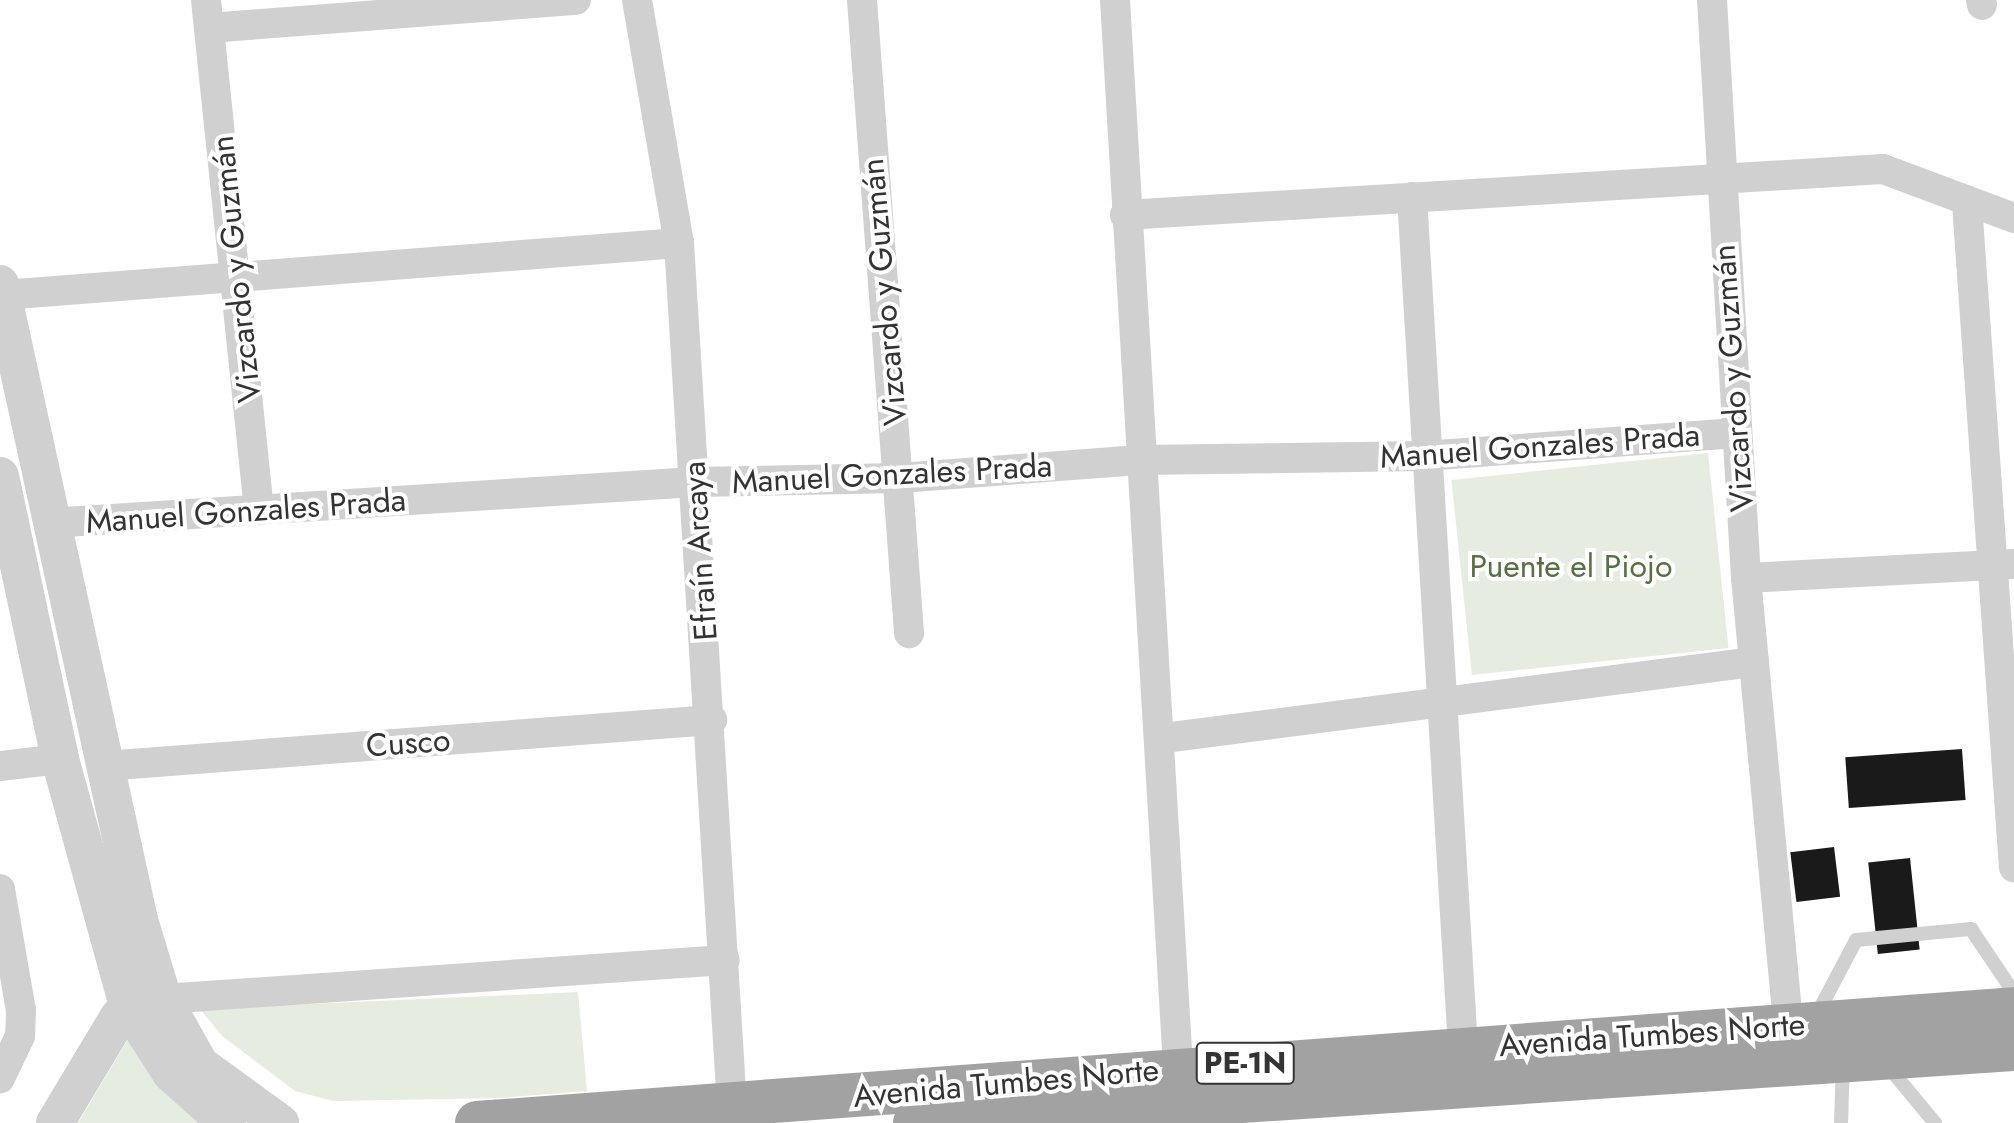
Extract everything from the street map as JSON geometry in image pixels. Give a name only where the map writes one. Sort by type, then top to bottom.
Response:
[{"type":"highway","name":"Avenida Tumbes Norte","points":[[477,1123],[732,1106],[1178,1068],[2014,1009]]},
{"type":"highway","name":"Avenida Tumbes Norte","points":[[915,1123],[2014,1049]]},
{"type":"street","name":"Vizcardo y Guzmán","points":[[259,510],[239,275],[207,14],[576,0]]},
{"type":"street","name":"Efraín Arcaya","points":[[637,0],[679,243],[712,720],[732,1106]]},
{"type":"street","name":"Vizcardo y Guzmán","points":[[862,0],[900,478],[909,633]]},
{"type":"street","points":[[1115,0],[1139,460],[1164,738],[1178,1068]]},
{"type":"street","name":"Vizcardo y Guzmán","points":[[1712,0],[1720,178],[1746,578],[1800,1025]]},
{"type":"street","points":[[1125,215],[1883,169],[1967,204],[2014,218]]},
{"type":"street","points":[[1412,197],[1424,456],[1446,703],[1463,1047]]},
{"type":"street","points":[[1967,204],[2004,564],[2014,867]]},
{"type":"street","points":[[280,1123],[200,1065],[146,1002],[104,766],[1,290],[679,243]]},
{"type":"street","name":"Manuel Gonzales Prada","points":[[49,523],[695,482],[900,478],[1139,460],[1424,456],[1736,433]]},
{"type":"street","points":[[0,476],[60,759],[171,1073],[227,1123]]},
{"type":"street","points":[[1746,578],[2004,564]]},
{"type":"street","points":[[1164,738],[1754,662]]},
{"type":"street","name":"Cusco","points":[[104,766],[712,720]]},
{"type":"street","points":[[0,766],[60,759]]},
{"type":"street","points":[[0,889],[21,1010],[20,1036],[0,1078]]},
{"type":"street","points":[[55,1123],[146,1002],[725,960]]},
{"type":"lane","points":[[1800,1025],[1856,940],[1971,929],[2014,993]]},
{"type":"lane","points":[[1841,1123],[1862,1059],[1935,1123]]},
{"type":"green space","name":"Puente el Piojo","points":[[1708,453],[1728,648],[1472,675],[1451,480]]},
{"type":"green space","points":[[578,992],[587,1091],[500,1098],[333,1101],[295,1091],[222,1036],[200,1009]]},
{"type":"green space","points":[[127,1041],[134,1041],[211,1123],[78,1123]]},
{"type":"building","points":[[1962,749],[1966,800],[1849,808],[1845,757]]},
{"type":"building","points":[[1834,847],[1840,897],[1796,902],[1790,852]]},
{"type":"building","points":[[1910,858],[1920,949],[1878,954],[1868,862]]}]
